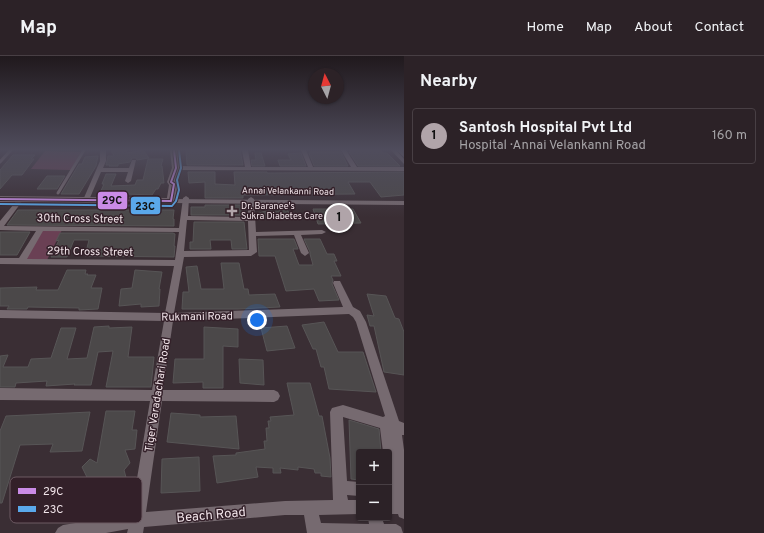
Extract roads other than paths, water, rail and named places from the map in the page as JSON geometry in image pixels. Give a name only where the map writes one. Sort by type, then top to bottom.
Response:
[{"type":"main road","points":[[0,199],[168,199],[174,184],[171,182],[174,172]]},
{"type":"street","points":[[88,200],[99,172]]},
{"type":"street","points":[[128,180],[130,172]]},
{"type":"street","name":"Annai Velankanni Road","points":[[168,199],[404,201]]},
{"type":"street","points":[[0,227],[20,200]]},
{"type":"street","name":"Tiger Varadachari Road","points":[[142,490],[169,317],[180,259],[186,200]]},
{"type":"street","points":[[251,200],[253,234],[322,232]]},
{"type":"street","points":[[184,218],[252,220]]},
{"type":"street","name":"30th Cross Street","points":[[0,227],[183,230]]},
{"type":"street","points":[[22,262],[41,228]]},
{"type":"street","points":[[297,233],[305,253]]},
{"type":"street","name":"29th Cross Street","points":[[0,261],[22,262],[180,259],[251,253],[253,252],[253,234]]},
{"type":"street","points":[[337,283],[349,310],[358,315],[361,322],[395,426],[398,508]]},
{"type":"street","name":"Rukmani Road","points":[[0,314],[169,317],[349,310]]},
{"type":"street","points":[[0,394],[274,396]]},
{"type":"street","points":[[341,507],[336,412],[343,411],[395,426]]},
{"type":"street","points":[[392,492],[394,487],[395,426]]},
{"type":"street","points":[[340,487],[356,489]]},
{"type":"street","name":"Beach Road","points":[[63,533],[136,527],[285,508],[356,507]]},
{"type":"street","points":[[310,508],[315,532],[377,525],[396,532]]},
{"type":"lane","points":[[58,193],[71,172]]},
{"type":"place","name":"Dr. Baranee's Sukra Diabetes Care","points":[[232,211]]},
{"type":"place","name":"Santosh Hospital Pvt Ltd","points":[[339,218]]}]
